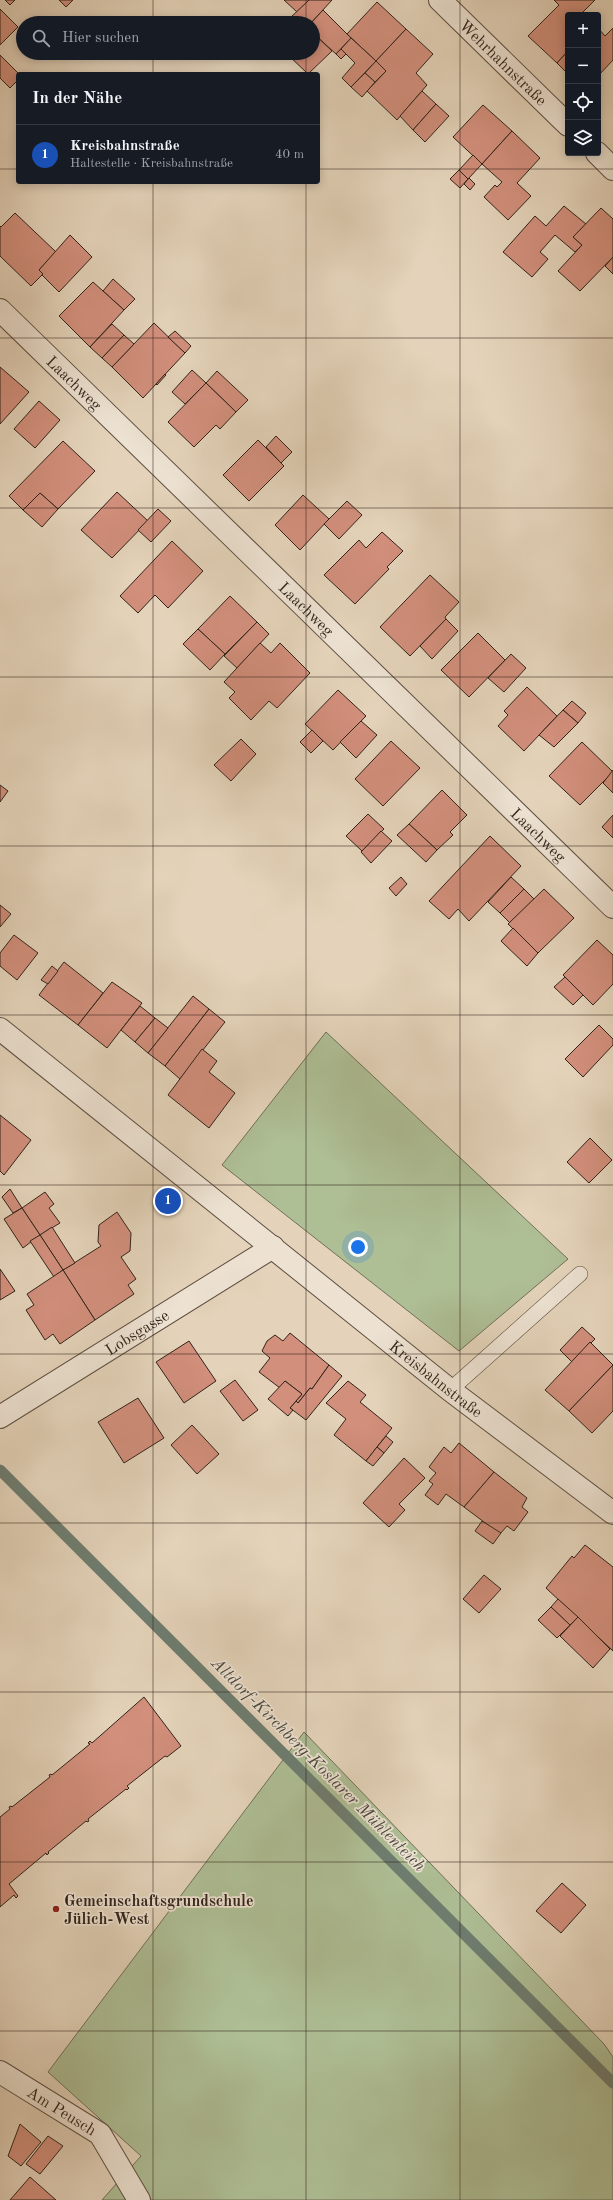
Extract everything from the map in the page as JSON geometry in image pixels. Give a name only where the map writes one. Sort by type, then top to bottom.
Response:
[{"type":"street","name":"Wehrhahnstraße","points":[[440,0],[565,122]]},
{"type":"street","points":[[600,156],[613,169]]},
{"type":"street","name":"Laachweg","points":[[0,310],[613,907]]},
{"type":"street","name":"Kreisbahnstraße","points":[[0,1029],[450,1390],[613,1513]]},
{"type":"street","name":"Lobsgasse","points":[[0,1417],[273,1247]]},
{"type":"street","name":"Am Peusch","points":[[0,2072],[100,2134],[139,2200]]},
{"type":"lane","points":[[450,1390],[580,1274]]},
{"type":"green space","points":[[326,1032],[568,1259],[459,1351],[222,1165]]},
{"type":"green space","points":[[304,1732],[604,2044],[613,2057],[613,2200],[102,2200],[141,2156],[48,2072]]},
{"type":"building","points":[[5,0],[15,0],[10,5]]},
{"type":"building","points":[[59,0],[73,0],[66,7]]},
{"type":"building","points":[[284,0],[309,0],[297,12]]},
{"type":"building","points":[[309,0],[332,0],[317,16],[292,16]]},
{"type":"building","points":[[554,0],[595,0],[583,12],[565,12],[565,54],[557,63],[528,36],[559,5]]},
{"type":"building","points":[[377,2],[406,29],[376,61],[347,34]]},
{"type":"building","points":[[0,9],[16,25],[16,29],[0,45]]},
{"type":"building","points":[[323,10],[351,38],[336,54],[320,39],[320,16],[317,16]]},
{"type":"building","points":[[613,28],[613,60],[601,73],[601,31],[605,36]]},
{"type":"building","points":[[406,29],[433,54],[416,73],[427,85],[397,120],[367,91],[386,71],[376,61]]},
{"type":"building","points":[[351,38],[376,61],[351,87],[342,78],[355,63],[341,49]]},
{"type":"building","points":[[320,40],[332,51],[310,72],[306,72],[293,60],[320,60]]},
{"type":"building","points":[[341,49],[346,54],[341,59],[336,54]]},
{"type":"building","points":[[565,54],[565,71],[557,63]]},
{"type":"building","points":[[0,55],[17,72],[16,82],[10,88],[0,78]]},
{"type":"building","points":[[376,61],[386,71],[375,82],[365,73]]},
{"type":"building","points":[[365,73],[375,82],[362,97],[351,87]]},
{"type":"building","points":[[422,91],[436,104],[413,130],[400,116]]},
{"type":"building","points":[[436,104],[449,116],[425,142],[413,130]]},
{"type":"building","points":[[483,105],[512,131],[482,164],[453,137]]},
{"type":"building","points":[[512,131],[540,158],[517,183],[531,196],[508,220],[484,197],[495,185],[497,187],[502,182],[482,164]]},
{"type":"building","points":[[473,155],[482,164],[468,179],[459,170]]},
{"type":"building","points":[[459,170],[468,179],[460,188],[450,179]]},
{"type":"building","points":[[469,178],[475,184],[470,190],[464,184]]},
{"type":"building","points":[[564,206],[586,224],[573,237],[582,245],[575,252],[555,235],[540,252],[548,259],[532,277],[503,252],[535,216],[546,226]]},
{"type":"building","points":[[601,208],[613,219],[613,257],[580,291],[558,271],[582,245],[573,237]]},
{"type":"building","points":[[15,213],[56,252],[39,270],[43,274],[31,286],[0,256],[0,226],[1,227]]},
{"type":"building","points":[[70,235],[92,257],[59,292],[39,270]]},
{"type":"building","points":[[613,257],[613,274],[605,266]]},
{"type":"building","points":[[113,279],[135,299],[124,310],[103,291]]},
{"type":"building","points":[[93,282],[124,310],[90,347],[59,316]]},
{"type":"building","points":[[154,323],[185,353],[143,398],[112,367]]},
{"type":"building","points":[[112,324],[124,335],[102,358],[90,347]]},
{"type":"building","points":[[175,331],[191,346],[185,353],[168,337]]},
{"type":"building","points":[[124,335],[134,344],[112,367],[102,358]]},
{"type":"building","points":[[0,367],[29,392],[0,424]]},
{"type":"building","points":[[192,370],[206,383],[185,404],[172,392]]},
{"type":"building","points":[[217,371],[248,400],[236,412],[206,383]]},
{"type":"building","points":[[165,374],[166,375],[157,385],[156,384]]},
{"type":"building","points":[[206,383],[236,412],[220,429],[216,425],[194,447],[168,422]]},
{"type":"building","points":[[39,401],[60,420],[35,448],[14,429]]},
{"type":"building","points":[[276,436],[292,452],[281,463],[266,447]]},
{"type":"building","points":[[258,440],[284,466],[249,501],[223,475]]},
{"type":"building","points":[[63,441],[95,471],[58,509],[40,493],[23,510],[9,496]]},
{"type":"building","points":[[117,492],[148,521],[112,558],[81,530]]},
{"type":"building","points":[[40,493],[58,509],[42,527],[23,510]]},
{"type":"building","points":[[303,495],[329,519],[300,550],[275,525]]},
{"type":"building","points":[[347,501],[362,515],[339,539],[324,524]]},
{"type":"building","points":[[158,509],[171,521],[151,542],[138,530]]},
{"type":"building","points":[[382,532],[403,551],[387,567],[389,569],[355,604],[324,575],[359,540],[366,548]]},
{"type":"building","points":[[172,541],[203,571],[168,608],[155,595],[138,613],[120,596]]},
{"type":"building","points":[[430,575],[459,602],[445,617],[446,619],[410,656],[380,627]]},
{"type":"building","points":[[230,596],[257,622],[225,654],[198,629]]},
{"type":"building","points":[[446,619],[458,631],[432,659],[420,646]]},
{"type":"building","points":[[257,622],[269,634],[237,668],[224,656]]},
{"type":"building","points":[[198,629],[225,654],[210,670],[183,644]]},
{"type":"building","points":[[478,633],[505,660],[469,697],[441,670]]},
{"type":"building","points":[[260,643],[271,653],[280,643],[310,673],[277,708],[269,701],[251,720],[229,698],[235,692],[224,682]]},
{"type":"building","points":[[511,654],[526,668],[504,692],[488,678]]},
{"type":"building","points":[[527,687],[557,716],[524,751],[498,726],[508,715],[504,711]]},
{"type":"building","points":[[338,690],[366,716],[333,750],[305,724]]},
{"type":"building","points":[[572,701],[586,713],[578,723],[563,710]]},
{"type":"building","points":[[563,710],[578,723],[554,747],[539,735]]},
{"type":"building","points":[[361,721],[377,735],[356,758],[340,742]]},
{"type":"building","points":[[312,730],[323,741],[311,753],[300,742]]},
{"type":"building","points":[[241,739],[256,754],[231,781],[214,765]]},
{"type":"building","points":[[391,741],[420,768],[383,806],[355,779]]},
{"type":"building","points":[[582,742],[613,772],[580,805],[549,776]]},
{"type":"building","points":[[613,770],[613,793],[603,783]]},
{"type":"building","points":[[0,785],[8,791],[0,802]]},
{"type":"building","points":[[442,790],[467,815],[450,832],[453,835],[437,850],[409,824]]},
{"type":"building","points":[[368,814],[384,829],[362,851],[346,836]]},
{"type":"building","points":[[613,815],[613,838],[602,827]]},
{"type":"building","points":[[409,824],[437,850],[426,862],[397,835]]},
{"type":"building","points":[[381,831],[392,841],[371,863],[361,852]]},
{"type":"building","points":[[490,836],[521,866],[469,921],[458,909],[449,919],[429,901]]},
{"type":"building","points":[[401,877],[407,884],[396,896],[389,888]]},
{"type":"building","points":[[511,877],[524,889],[500,913],[488,902]]},
{"type":"building","points":[[524,889],[534,899],[510,923],[500,913]]},
{"type":"building","points":[[544,889],[574,918],[538,953],[508,924]]},
{"type":"building","points":[[0,905],[11,914],[0,927]]},
{"type":"building","points":[[513,928],[538,953],[527,966],[501,941]]},
{"type":"building","points":[[14,935],[38,953],[17,980],[0,966],[0,953]]},
{"type":"building","points":[[597,940],[613,955],[613,984],[593,1005],[563,975]]},
{"type":"building","points":[[64,962],[103,993],[78,1025],[39,995]]},
{"type":"building","points":[[52,966],[58,971],[48,984],[41,980]]},
{"type":"building","points":[[565,977],[583,995],[573,1005],[554,987]]},
{"type":"building","points":[[112,982],[142,1003],[107,1048],[78,1025]]},
{"type":"building","points":[[193,996],[209,1009],[165,1066],[148,1053]]},
{"type":"building","points":[[140,1006],[155,1018],[135,1042],[121,1030]]},
{"type":"building","points":[[209,1009],[225,1022],[180,1079],[165,1066]]},
{"type":"building","points":[[155,1018],[168,1028],[148,1053],[135,1042]]},
{"type":"building","points":[[599,1025],[613,1039],[613,1045],[583,1077],[565,1059]]},
{"type":"building","points":[[202,1049],[217,1061],[209,1072],[235,1093],[209,1128],[168,1095]]},
{"type":"building","points":[[0,1115],[31,1140],[4,1175],[0,1171]]},
{"type":"building","points":[[590,1138],[612,1160],[589,1183],[567,1162]]},
{"type":"building","points":[[10,1189],[22,1208],[13,1213],[2,1197]]},
{"type":"building","points":[[45,1192],[54,1204],[49,1208],[60,1223],[40,1235],[22,1208]]},
{"type":"building","points":[[22,1208],[40,1235],[23,1248],[4,1219]]},
{"type":"building","points":[[117,1212],[131,1233],[130,1251],[121,1257],[136,1279],[128,1285],[134,1294],[95,1320],[63,1270],[101,1246],[98,1242],[99,1225]]},
{"type":"building","points":[[52,1227],[75,1263],[63,1270],[40,1235]]},
{"type":"building","points":[[40,1235],[63,1270],[54,1277],[30,1241]]},
{"type":"building","points":[[0,1269],[15,1291],[0,1300]]},
{"type":"building","points":[[63,1270],[95,1320],[60,1344],[53,1334],[45,1340],[26,1310],[34,1305],[27,1294]]},
{"type":"building","points":[[582,1327],[595,1339],[572,1362],[560,1350]]},
{"type":"building","points":[[290,1333],[329,1365],[312,1389],[310,1388],[298,1403],[296,1401],[302,1394],[285,1381],[280,1388],[259,1372],[270,1358],[262,1351],[267,1341],[275,1335],[283,1341]]},
{"type":"building","points":[[189,1341],[216,1381],[184,1403],[156,1362]]},
{"type":"building","points":[[590,1342],[613,1365],[569,1411],[545,1390]]},
{"type":"building","points":[[329,1365],[342,1376],[306,1420],[290,1408],[296,1401],[298,1403],[310,1388],[312,1389]]},
{"type":"building","points":[[613,1365],[613,1411],[592,1433],[569,1411]]},
{"type":"building","points":[[235,1380],[258,1410],[243,1421],[220,1391]]},
{"type":"building","points":[[285,1381],[302,1394],[290,1408],[293,1410],[288,1416],[268,1399]]},
{"type":"building","points":[[348,1381],[366,1395],[360,1402],[392,1428],[366,1461],[334,1435],[346,1419],[326,1403]]},
{"type":"building","points":[[138,1398],[164,1438],[124,1463],[98,1422]]},
{"type":"building","points":[[192,1425],[219,1454],[197,1474],[171,1445]]},
{"type":"building","points":[[386,1436],[393,1442],[384,1453],[377,1447]]},
{"type":"building","points":[[459,1443],[494,1472],[464,1507],[446,1494],[438,1505],[425,1495],[433,1484],[429,1481],[436,1473],[429,1467],[444,1447],[451,1453]]},
{"type":"building","points":[[377,1447],[384,1453],[373,1466],[366,1461]]},
{"type":"building","points":[[404,1458],[425,1478],[399,1504],[405,1510],[389,1527],[363,1503]]},
{"type":"building","points":[[494,1472],[527,1498],[522,1507],[528,1512],[514,1531],[507,1526],[500,1534],[464,1507]]},
{"type":"building","points":[[482,1521],[501,1533],[493,1544],[475,1531]]},
{"type":"building","points":[[585,1545],[613,1567],[613,1651],[546,1588],[572,1556],[574,1558]]},
{"type":"building","points":[[484,1575],[501,1589],[479,1613],[463,1599]]},
{"type":"building","points":[[558,1599],[578,1617],[570,1625],[551,1607]]},
{"type":"building","points":[[551,1607],[570,1625],[557,1638],[538,1620]]},
{"type":"building","points":[[578,1617],[610,1649],[593,1668],[560,1636]]},
{"type":"building","points":[[144,1697],[181,1746],[167,1757],[165,1756],[127,1786],[129,1788],[127,1790],[126,1789],[88,1819],[89,1821],[86,1821],[48,1852],[49,1853],[47,1855],[46,1853],[9,1884],[18,1896],[16,1898],[14,1895],[0,1907],[0,1817],[10,1809],[9,1807],[12,1807],[50,1777],[49,1775],[52,1775],[90,1744],[88,1743],[90,1741],[92,1743]]},
{"type":"building","points":[[562,1883],[586,1905],[561,1933],[536,1911]]},
{"type":"building","points":[[20,2124],[41,2142],[21,2166],[8,2156]]},
{"type":"building","points":[[48,2136],[63,2146],[40,2174],[26,2164]]},
{"type":"building","points":[[30,2177],[56,2200],[10,2200]]},
{"type":"waterway","name":"Altdorf-Kirchberg-Koslarer Mühlenteich","points":[[0,1470],[613,2083]]},
{"type":"place","name":"Kreisbahnstraße","points":[[168,1201]]},
{"type":"place","name":"Gemeinschaftsgrundschule Jülich-West","points":[[56,1909]]}]
